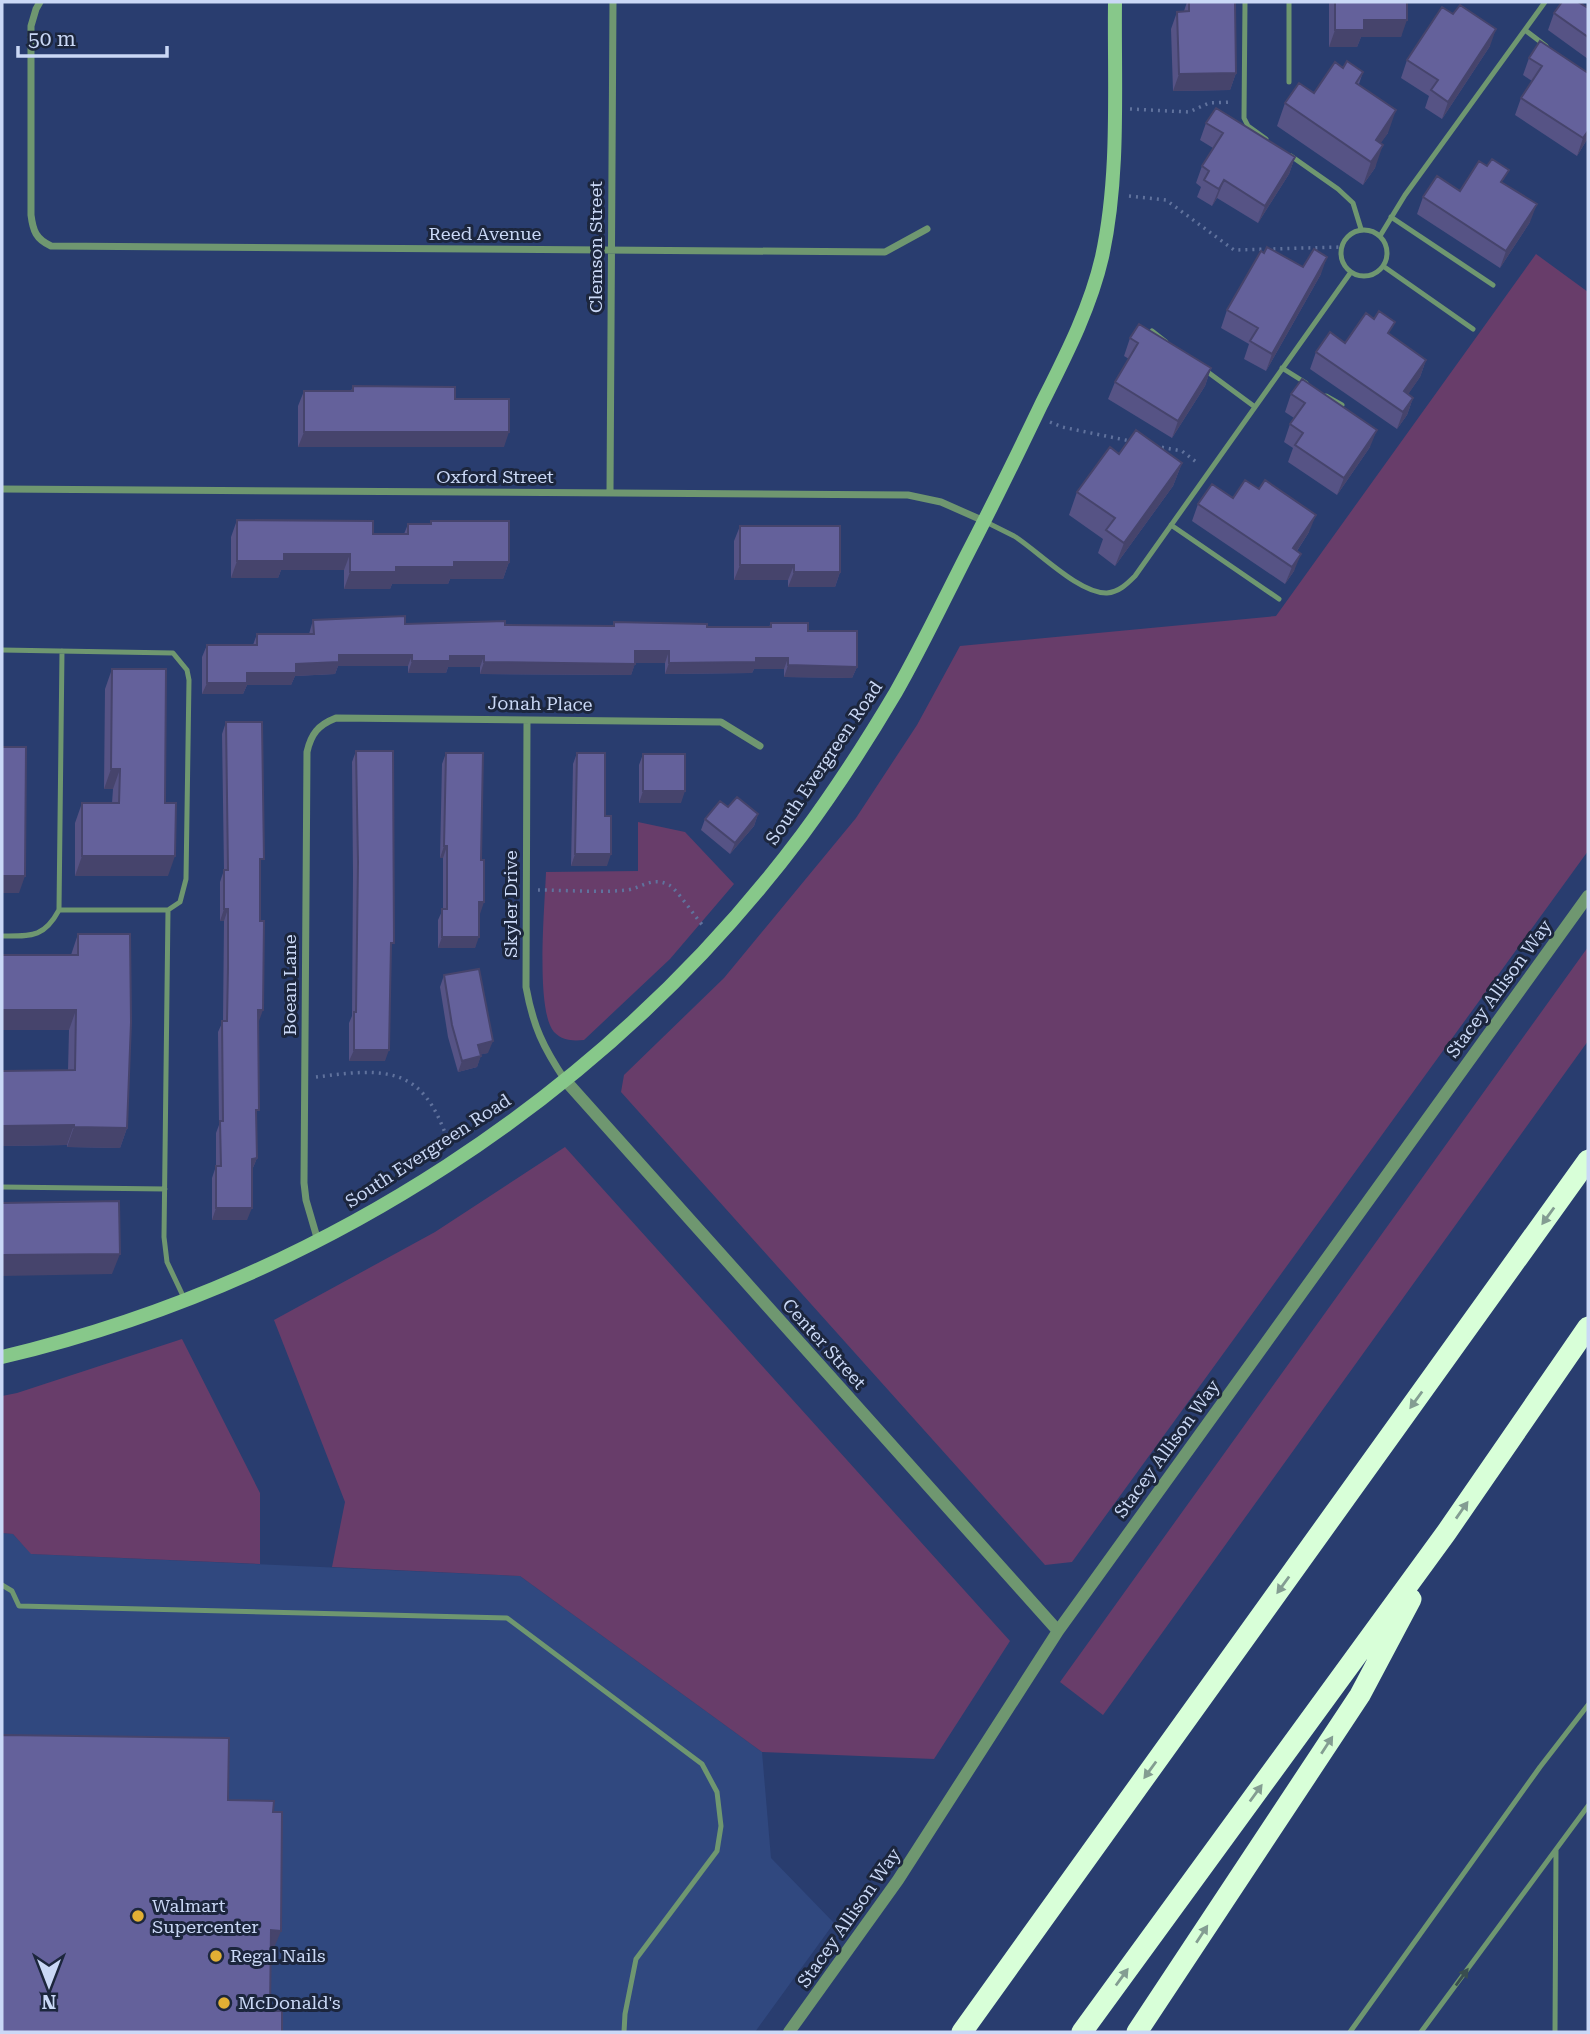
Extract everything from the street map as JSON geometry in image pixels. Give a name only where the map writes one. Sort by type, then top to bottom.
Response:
[{"type":"highway","points":[[962,2031],[1588,1160]]},
{"type":"highway","points":[[1082,2032],[1446,1533],[1588,1327]]},
{"type":"highway","points":[[1137,2032],[1360,1695],[1446,1533]]},
{"type":"main road","name":"South Evergreen Road","points":[[2,1357],[63,1343],[185,1301],[319,1242],[457,1160],[565,1080],[631,1021],[714,939],[801,836],[854,760],[897,690],[1036,415],[1078,328],[1094,286],[1105,240],[1111,194],[1115,2]]},
{"type":"street","name":"Reed Avenue","points":[[40,2],[32,26],[30,215],[32,230],[39,240],[51,247],[885,252],[927,229]]},
{"type":"street","name":"Clemson Street","points":[[610,493],[613,2]]},
{"type":"street","name":"Oxford Street","points":[[2,489],[908,495],[941,502],[984,521]]},
{"type":"street","name":"Jonah Place","points":[[317,729],[336,718],[721,722],[760,746]]},
{"type":"street","name":"Skyler Drive","points":[[527,720],[526,987],[531,1018],[547,1052],[565,1080]]},
{"type":"street","name":"Boean Lane","points":[[317,729],[310,738],[307,752],[305,1078],[306,1200],[319,1242]]},
{"type":"street","name":"Stacey Allison Way","points":[[789,2032],[898,1880],[1058,1631],[1588,896]]},
{"type":"street","name":"Center Street","points":[[565,1080],[1058,1631]]},
{"type":"lane","points":[[1245,2],[1244,118],[1248,126],[1270,142]]},
{"type":"lane","points":[[1289,2],[1289,82]]},
{"type":"lane","points":[[1380,236],[1405,195],[1545,2]]},
{"type":"lane","points":[[1525,30],[1556,53]]},
{"type":"lane","points":[[1282,150],[1338,189],[1353,203],[1361,229]]},
{"type":"lane","points":[[1391,217],[1493,285]]},
{"type":"lane","points":[[1361,229],[1380,236],[1386,245],[1387,256],[1383,266],[1374,274],[1362,276],[1351,272],[1344,265],[1341,247],[1348,235],[1361,229]]},
{"type":"lane","points":[[1383,266],[1473,329]]},
{"type":"lane","points":[[984,521],[1013,536],[1082,586],[1096,592],[1108,593],[1121,589],[1135,576],[1351,272]]},
{"type":"lane","points":[[1152,331],[1172,346]]},
{"type":"lane","points":[[1282,368],[1312,387]]},
{"type":"lane","points":[[1203,369],[1255,407]]},
{"type":"lane","points":[[1322,393],[1342,405]]},
{"type":"lane","points":[[1171,524],[1279,599]]},
{"type":"lane","points":[[2,650],[173,653],[187,670],[186,879],[180,902],[168,910],[59,909]]},
{"type":"lane","points":[[2,936],[29,936],[39,933],[52,922],[59,909],[62,651]]},
{"type":"lane","points":[[168,910],[164,1237],[167,1262],[185,1301]]},
{"type":"lane","points":[[2,1187],[165,1189]]},
{"type":"lane","points":[[2,1585],[12,1591],[19,1606],[507,1618],[702,1764],[717,1792],[721,1826],[717,1851],[636,1959],[624,2032]]},
{"type":"lane","points":[[1350,2032],[1588,1704]]},
{"type":"lane","points":[[1421,2032],[1588,1806]]},
{"type":"lane","points":[[1555,2032],[1556,1850]]},
{"type":"path","points":[[1114,109],[1189,112],[1209,103],[1244,100]]},
{"type":"path","points":[[1111,194],[1166,200],[1234,250],[1341,247]]},
{"type":"path","points":[[1036,415],[1062,428],[1182,451],[1209,472]]},
{"type":"path","points":[[526,890],[630,890],[650,881],[660,882],[677,891],[714,939]]},
{"type":"path","points":[[305,1078],[365,1072],[386,1074],[407,1081],[424,1094],[437,1114],[457,1160]]},
{"type":"shaded area","points":[[1536,254],[1588,292],[1588,851],[1072,1562],[1045,1565],[621,1092],[624,1075],[724,978],[856,818],[917,725],[960,646],[1276,616]]},
{"type":"shaded area","points":[[638,822],[685,832],[734,884],[670,959],[584,1040],[565,1039],[554,1032],[548,1020],[545,1002],[542,956],[546,872],[638,871]]},
{"type":"shaded area","points":[[1588,947],[1588,1041],[1103,1715],[1060,1682]]},
{"type":"shaded area","points":[[565,1147],[1010,1641],[934,1759],[762,1752],[520,1576],[332,1567],[345,1502],[274,1320],[435,1232]]},
{"type":"shaded area","points":[[182,1339],[260,1493],[260,1564],[31,1554],[13,1534],[2,1533],[2,1396]]},
{"type":"shaded area","points":[[2,1533],[13,1534],[32,1554],[520,1576],[762,1752],[771,1858],[834,1923],[755,2032],[2,2032]]},
{"type":"building","points":[[1189,2],[1235,2],[1236,73],[1179,74],[1177,12],[1189,11]]},
{"type":"building","points":[[1335,2],[1407,2],[1407,20],[1364,20],[1364,30],[1335,30]]},
{"type":"building","points":[[1562,2],[1578,2],[1588,8],[1588,37],[1554,13]]},
{"type":"building","points":[[1460,5],[1496,29],[1448,102],[1431,90],[1438,80],[1407,60],[1442,7],[1453,14]]},
{"type":"building","points":[[1540,41],[1588,73],[1588,131],[1583,138],[1521,98],[1542,66],[1529,58]]},
{"type":"building","points":[[1347,61],[1363,72],[1356,83],[1396,110],[1376,140],[1383,145],[1371,162],[1285,103],[1299,83],[1314,93],[1335,62],[1343,68]]},
{"type":"building","points":[[1216,108],[1295,157],[1265,206],[1224,180],[1219,189],[1204,180],[1209,171],[1202,166],[1223,133],[1206,123]]},
{"type":"building","points":[[1492,159],[1509,170],[1501,182],[1537,204],[1506,251],[1423,197],[1437,176],[1460,191],[1479,161],[1487,166]]},
{"type":"building","points":[[1267,247],[1303,267],[1314,249],[1327,257],[1272,354],[1250,341],[1258,328],[1227,310],[1261,251],[1264,253]]},
{"type":"building","points":[[1379,311],[1395,322],[1388,333],[1426,360],[1404,391],[1413,398],[1403,412],[1316,352],[1330,332],[1345,343],[1366,313],[1374,319]]},
{"type":"building","points":[[1139,324],[1211,368],[1178,421],[1115,382],[1138,343],[1130,338]]},
{"type":"building","points":[[1302,379],[1377,430],[1344,478],[1295,445],[1303,433],[1290,424],[1305,403],[1291,394]]},
{"type":"building","points":[[353,386],[455,387],[455,399],[509,399],[509,432],[304,432],[304,391],[353,391]]},
{"type":"building","points":[[1136,430],[1182,463],[1124,543],[1106,530],[1115,518],[1077,492],[1110,447],[1119,454]]},
{"type":"building","points":[[1245,480],[1259,489],[1265,480],[1316,515],[1293,548],[1301,554],[1292,567],[1198,504],[1212,484],[1233,498]]},
{"type":"building","points":[[237,520],[373,521],[373,534],[408,534],[408,524],[431,524],[431,521],[509,521],[509,562],[454,562],[454,567],[396,567],[396,572],[350,572],[350,554],[284,554],[284,561],[237,561]]},
{"type":"building","points":[[740,526],[840,526],[840,572],[794,572],[794,565],[740,565]]},
{"type":"building","points":[[405,616],[405,624],[505,621],[505,625],[614,626],[614,622],[771,627],[771,623],[808,623],[808,631],[857,631],[857,667],[788,665],[788,658],[756,658],[756,662],[669,663],[669,651],[635,651],[635,664],[484,662],[484,656],[450,656],[450,661],[412,661],[412,655],[339,655],[339,662],[296,664],[296,673],[247,673],[247,683],[207,683],[207,645],[257,645],[257,634],[314,634],[313,620]]},
{"type":"building","points":[[112,669],[166,669],[165,803],[176,803],[175,856],[82,856],[82,803],[119,803],[120,769],[111,769]]},
{"type":"building","points":[[226,722],[262,722],[264,859],[260,859],[260,921],[264,921],[263,1010],[258,1010],[259,1110],[256,1110],[257,1158],[252,1159],[252,1208],[216,1208],[216,1166],[221,1166],[220,1121],[223,1121],[222,1021],[227,1021],[228,909],[224,909],[224,870],[228,870]]},
{"type":"building","points":[[2,747],[26,747],[25,876],[2,876]]},
{"type":"building","points":[[356,751],[393,751],[394,943],[391,943],[389,1050],[354,1050],[358,862]]},
{"type":"building","points":[[446,753],[483,753],[481,860],[484,860],[484,902],[479,902],[479,937],[442,937],[442,909],[447,909],[447,846],[444,846]]},
{"type":"building","points":[[577,753],[605,753],[605,816],[611,816],[611,854],[575,854]]},
{"type":"building","points":[[643,754],[685,754],[685,791],[643,791]]},
{"type":"building","points":[[737,797],[758,814],[735,843],[705,819],[720,801],[728,807]]},
{"type":"building","points":[[78,934],[130,934],[131,1022],[127,1128],[74,1125],[2,1126],[2,1071],[75,1070],[76,1010],[2,1010],[2,955],[78,955]]},
{"type":"building","points":[[479,969],[493,1041],[478,1045],[481,1056],[462,1061],[452,1025],[444,975]]},
{"type":"building","points":[[119,1201],[120,1254],[2,1255],[2,1203]]},
{"type":"building","name":"Walmart Supercenter","points":[[2,1735],[229,1738],[228,1800],[274,1801],[273,1812],[282,1812],[281,1931],[271,1930],[270,2011],[282,2011],[282,2032],[2,2032]]},
{"type":"place","name":"Walmart Supercenter","points":[[138,1916]]},
{"type":"place","name":"Regal Nails","points":[[216,1956]]},
{"type":"place","name":"McDonald's","points":[[224,2003]]}]
